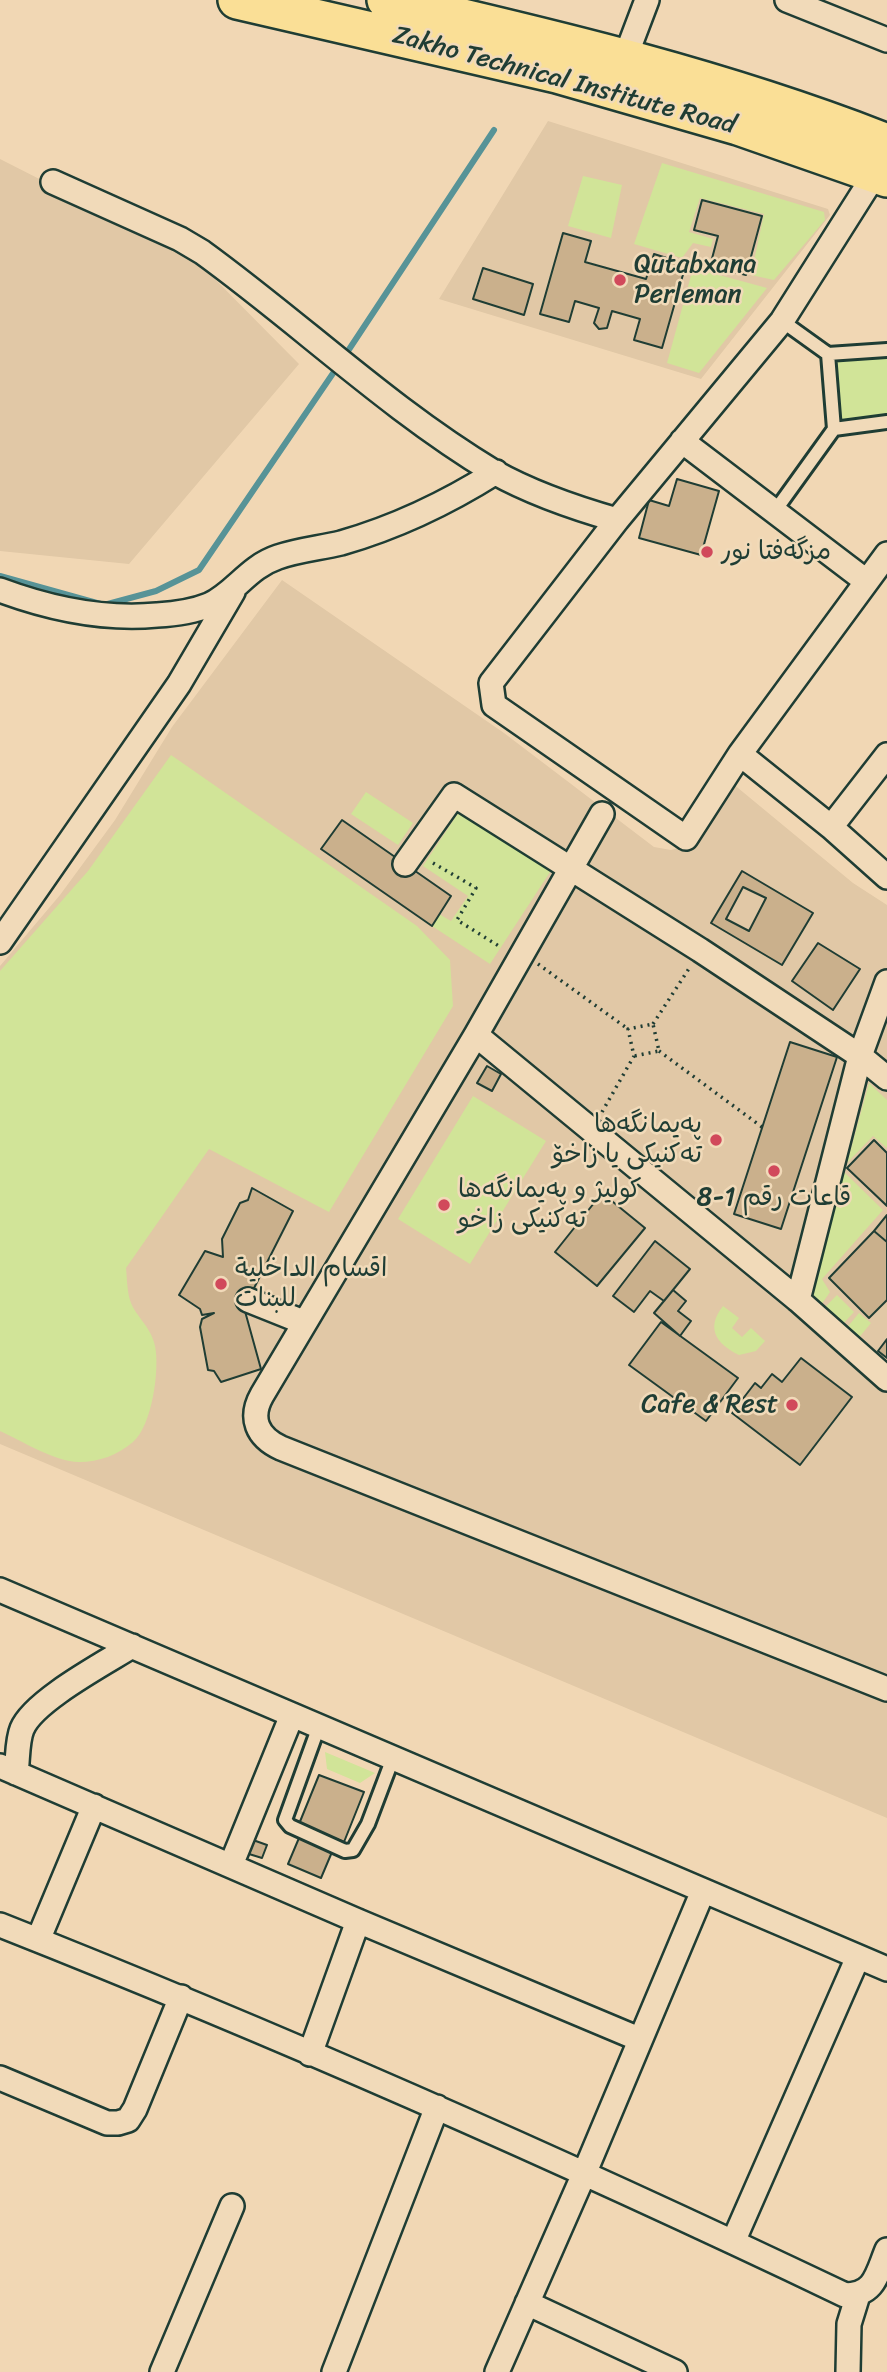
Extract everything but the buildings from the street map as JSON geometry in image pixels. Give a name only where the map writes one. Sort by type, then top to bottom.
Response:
[{"type":"main road","name":"Zakho Technical Institute Road","points":[[237,0],[557,74],[738,127],[883,152]]},
{"type":"main road","points":[[386,0],[564,41],[747,93],[883,152]]},
{"type":"street","points":[[625,58],[647,0]]},
{"type":"street","points":[[787,0],[887,40]]},
{"type":"street","points":[[883,152],[782,321],[617,520],[491,683],[494,705],[686,838],[740,754],[887,554]]},
{"type":"street","points":[[53,182],[180,239],[202,252],[356,374],[450,443],[496,472],[565,504],[617,520]]},
{"type":"street","points":[[681,441],[866,581]]},
{"type":"street","points":[[0,590],[66,611],[102,616],[138,617],[192,611],[219,599],[250,571],[272,559],[349,540],[420,515],[458,496],[496,472]]},
{"type":"street","points":[[0,942],[179,684],[240,580]]},
{"type":"street","points":[[740,754],[831,827],[887,877]]},
{"type":"street","points":[[831,827],[887,755]]},
{"type":"street","points":[[405,864],[454,795],[700,950],[860,1055],[887,1078]]},
{"type":"street","points":[[602,814],[476,1035],[303,1322],[257,1404],[256,1426],[262,1436],[271,1443],[887,1689]]},
{"type":"street","points":[[798,1300],[860,1055],[887,982]]},
{"type":"street","points":[[476,1035],[798,1300],[887,1379]]},
{"type":"street","points":[[248,1300],[303,1322]]},
{"type":"street","points":[[0,1590],[887,1969]]},
{"type":"street","points":[[132,1646],[37,1708],[22,1728],[8,1769],[639,2039]]},
{"type":"street","points":[[232,1865],[292,1715]]},
{"type":"street","points":[[38,1940],[94,1806]]},
{"type":"street","points":[[497,2372],[703,1891]]},
{"type":"street","points":[[310,2054],[358,1921]]},
{"type":"street","points":[[0,1925],[181,1997],[436,2107],[845,2295],[858,2295],[871,2287],[887,2250]]},
{"type":"street","points":[[733,2242],[858,1957]]},
{"type":"street","points":[[0,2078],[107,2123],[128,2120],[181,1997]]},
{"type":"street","points":[[334,2372],[436,2107]]},
{"type":"street","points":[[162,2372],[232,2206]]},
{"type":"street","points":[[848,2372],[849,2324],[858,2295]]},
{"type":"street","points":[[527,2303],[675,2372]]},
{"type":"lane","points":[[782,321],[828,354],[887,350]]},
{"type":"lane","points":[[775,511],[834,429],[828,354]]},
{"type":"lane","points":[[834,429],[887,422]]},
{"type":"lane","points":[[318,1727],[285,1820],[290,1826],[345,1851],[353,1850],[368,1824],[393,1758]]},
{"type":"path","points":[[433,863],[476,887],[457,920],[521,955],[628,1029],[634,1056],[600,1117]]},
{"type":"path","points":[[628,1029],[653,1024],[691,967]]},
{"type":"path","points":[[653,1024],[659,1051],[762,1127]]},
{"type":"path","points":[[634,1056],[659,1051]]},
{"type":"shaded area","points":[[548,121],[828,209],[830,215],[701,379],[439,299]]},
{"type":"shaded area","points":[[0,159],[193,257],[299,364],[129,564],[0,551]]},
{"type":"shaded area","name":"كوليژ و په‌يمانگه‌ها ته‌كنيكى زاخو","points":[[282,580],[504,733],[654,847],[671,850],[684,846],[732,783],[853,883],[887,905],[887,1818],[0,1444],[0,966],[60,895],[115,820],[172,727]]},
{"type":"green space","points":[[662,163],[824,212],[825,220],[774,280],[751,275],[764,214],[700,198],[689,232],[713,239],[711,247],[693,243],[682,258],[634,244]]},
{"type":"green space","points":[[583,176],[622,185],[611,238],[568,226]]},
{"type":"green space","points":[[697,269],[767,288],[699,373],[667,363],[692,272]]},
{"type":"green space","points":[[887,356],[887,415],[841,423],[833,360]]},
{"type":"green space","points":[[171,755],[417,926],[450,960],[453,1006],[329,1212],[209,1149],[126,1268],[130,1300],[150,1332],[155,1346],[155,1382],[145,1423],[133,1442],[115,1454],[94,1461],[70,1461],[49,1455],[0,1431],[0,971],[88,871]]},
{"type":"green space","points":[[366,792],[413,823],[398,845],[351,814]]},
{"type":"green space","points":[[461,809],[552,869],[490,964],[432,926],[439,914],[451,921],[468,896],[423,866]]},
{"type":"green space","points":[[869,1083],[887,1100],[887,1148],[873,1136],[847,1163]]},
{"type":"green space","points":[[473,1096],[546,1141],[470,1264],[398,1219]]},
{"type":"green space","points":[[843,1171],[883,1210],[822,1279],[830,1292],[819,1308],[803,1295]]},
{"type":"green space","points":[[837,1295],[854,1312],[842,1325],[822,1310]]},
{"type":"green space","points":[[723,1306],[739,1318],[732,1328],[742,1337],[751,1328],[765,1341],[756,1351],[739,1355],[720,1341],[714,1329]]},
{"type":"green space","points":[[859,1313],[871,1323],[857,1340],[845,1330]]},
{"type":"green space","points":[[325,1752],[375,1773],[360,1783],[327,1769]]},
{"type":"waterway","points":[[344,357],[494,130]]},
{"type":"waterway","points":[[0,576],[104,605],[156,591],[199,570],[338,366]]},
{"type":"place","name":"Qutabxana Perleman","points":[[620,280]]},
{"type":"place","name":"مزگەفتا نور","points":[[707,552]]},
{"type":"place","name":"پەیمانگەها تەکنیکی یا زاخۆ","points":[[716,1140]]},
{"type":"place","name":"قاعات رقم 1-8","points":[[774,1171]]},
{"type":"place","name":"كوليژ و په‌يمانگه‌ها ته‌كنيكى زاخو","points":[[444,1205]]},
{"type":"place","name":"اقسام الداخلیة للبنات","points":[[221,1284]]},
{"type":"place","name":"Cafe & Rest","points":[[792,1405]]}]
